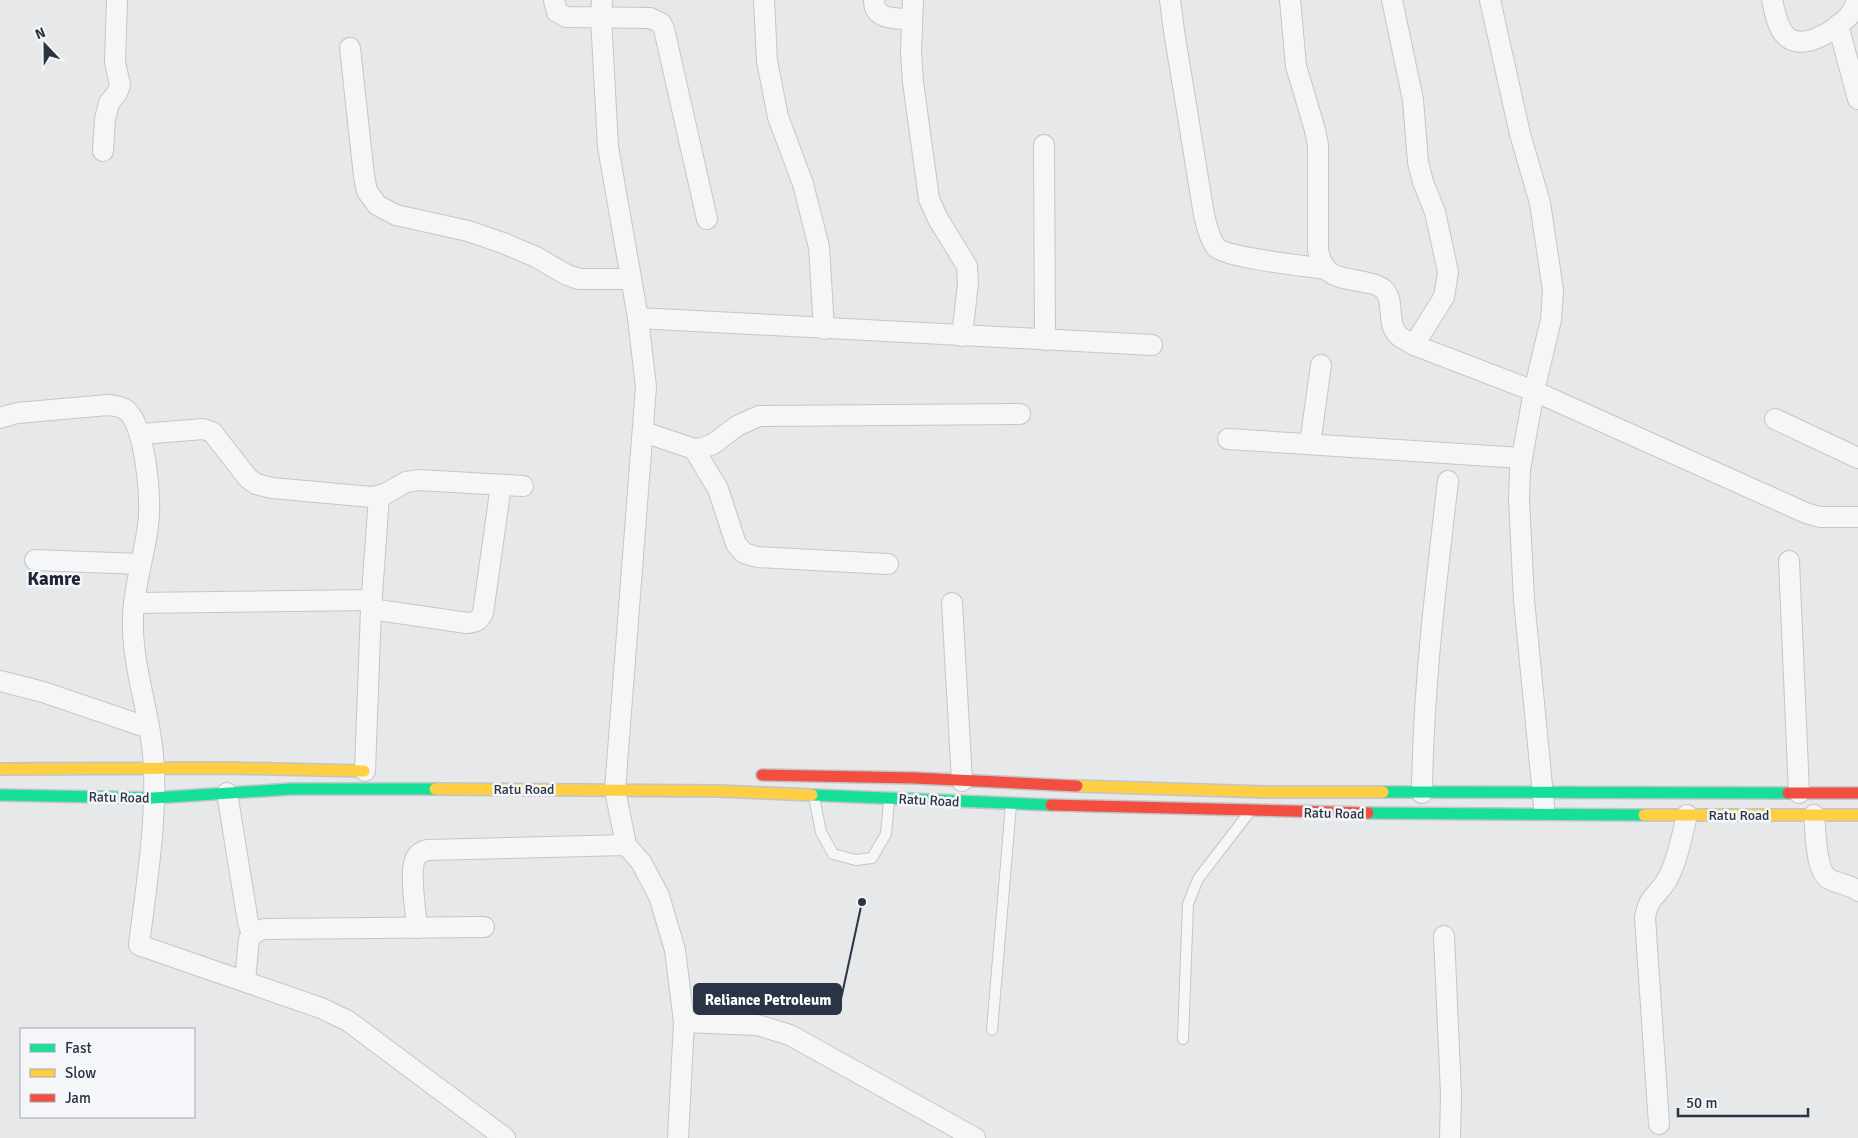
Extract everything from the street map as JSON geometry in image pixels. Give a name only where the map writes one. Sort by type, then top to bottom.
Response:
[{"type":"main road","name":"Ratu Road","points":[[0,769],[154,770],[226,768],[370,771]]},
{"type":"main road","name":"Ratu Road","points":[[754,775],[894,778],[1255,792],[1858,793]]},
{"type":"main road","name":"Ratu Road","points":[[0,795],[153,798],[291,789],[616,777],[720,791],[1011,804],[1404,814],[1858,815]]},
{"type":"street","points":[[103,151],[105,118],[110,103],[117,94],[120,85],[115,62],[117,0]]},
{"type":"street","points":[[554,0],[559,15],[566,17],[602,8],[650,18],[660,23],[664,29],[707,219]]},
{"type":"street","points":[[764,0],[767,61],[778,116],[803,184],[819,246],[824,329]]},
{"type":"street","points":[[874,0],[874,6],[879,15],[885,17],[913,10],[912,82],[929,198],[938,219],[966,266],[968,283],[962,336]]},
{"type":"street","points":[[1170,0],[1204,215],[1211,238],[1218,249],[1232,255],[1325,269],[1336,276],[1376,285],[1384,290],[1389,298],[1392,325],[1398,335],[1414,345],[1534,391],[1806,513],[1820,517],[1858,517]]},
{"type":"street","points":[[1290,0],[1296,66],[1318,145],[1318,250],[1320,261],[1325,269]]},
{"type":"street","points":[[1392,0],[1413,100],[1418,162],[1423,182],[1435,212],[1448,272],[1444,297],[1414,345]]},
{"type":"street","points":[[1490,0],[1520,134],[1540,203],[1553,290],[1551,320],[1534,391],[1522,458],[1519,499],[1524,600],[1544,814]]},
{"type":"street","points":[[1772,0],[1777,21],[1786,36],[1796,42],[1810,41],[1830,32],[1849,16],[1858,0]]},
{"type":"street","points":[[602,8],[608,147],[638,318],[646,387],[616,777],[626,845],[641,862],[659,896],[675,950],[684,1022],[678,1138]]},
{"type":"street","points":[[1838,25],[1858,99]]},
{"type":"street","points":[[350,48],[364,176],[368,191],[377,205],[396,215],[468,231],[503,243],[536,256],[567,275],[579,279],[631,279]]},
{"type":"street","points":[[1044,145],[1045,340]]},
{"type":"street","points":[[638,318],[1152,345]]},
{"type":"street","points":[[1310,444],[1321,365]]},
{"type":"street","points":[[0,418],[17,413],[108,405],[120,406],[133,417],[141,434],[149,495],[149,517],[134,603],[134,649],[149,728],[154,770],[148,863],[139,945],[245,980],[321,1008],[348,1021],[505,1138]]},
{"type":"street","points":[[644,432],[694,449],[713,444],[737,426],[759,416],[1020,414]]},
{"type":"street","points":[[1775,419],[1858,458]]},
{"type":"street","points":[[141,434],[203,429],[212,432],[248,478],[256,484],[272,488],[372,497],[379,496],[406,482],[419,480],[523,486]]},
{"type":"street","points":[[1228,439],[1522,458]]},
{"type":"street","points":[[694,449],[718,489],[736,544],[744,553],[758,557],[888,564]]},
{"type":"street","points":[[1422,793],[1422,756],[1432,620],[1448,481]]},
{"type":"street","points":[[134,603],[372,605],[467,623],[475,622],[480,619],[483,613],[501,485]]},
{"type":"street","points":[[370,771],[372,605],[379,496]]},
{"type":"street","points":[[35,560],[140,564]]},
{"type":"street","points":[[1789,561],[1798,793]]},
{"type":"street","points":[[952,603],[962,781]]},
{"type":"street","points":[[0,681],[43,692],[149,728]]},
{"type":"street","points":[[227,794],[252,935]]},
{"type":"street","points":[[1659,1124],[1645,918],[1647,906],[1667,880],[1688,815]]},
{"type":"street","points":[[1814,815],[1819,863],[1823,874],[1828,879],[1858,891]]},
{"type":"street","points":[[417,928],[413,876],[414,862],[418,854],[428,850],[626,845]]},
{"type":"street","points":[[245,980],[249,939],[252,935],[264,929],[484,928]]},
{"type":"street","points":[[1444,936],[1451,1094],[1450,1138]]},
{"type":"street","points":[[684,1022],[757,1025],[782,1032],[975,1138]]},
{"type":"lane","points":[[812,776],[821,832],[833,854],[856,860],[872,858],[886,834],[889,799],[894,778]]},
{"type":"lane","points":[[992,1030],[1011,804]]},
{"type":"lane","points":[[1183,1039],[1188,904],[1198,879],[1251,811]]},
{"type":"traffic: fast","points":[[0,795],[153,798],[291,789],[435,789]]},
{"type":"traffic: fast","points":[[1383,792],[1788,793]]},
{"type":"traffic: fast","points":[[812,795],[1051,805]]},
{"type":"traffic: fast","points":[[1368,813],[1644,815]]},
{"type":"traffic: slow","points":[[0,769],[226,768],[364,771]]},
{"type":"traffic: slow","points":[[1077,786],[1265,792],[1383,792]]},
{"type":"traffic: slow","points":[[435,789],[720,791],[812,795]]},
{"type":"traffic: slow","points":[[1644,815],[1858,815]]},
{"type":"traffic: jam","points":[[762,775],[915,778],[1077,786]]},
{"type":"traffic: jam","points":[[1788,793],[1858,793]]},
{"type":"traffic: jam","points":[[1051,805],[1368,813]]},
{"type":"place","name":"Reliance Petroleum","points":[[862,902]]},
{"type":"district","name":"Kamre","points":[[54,578]]}]
